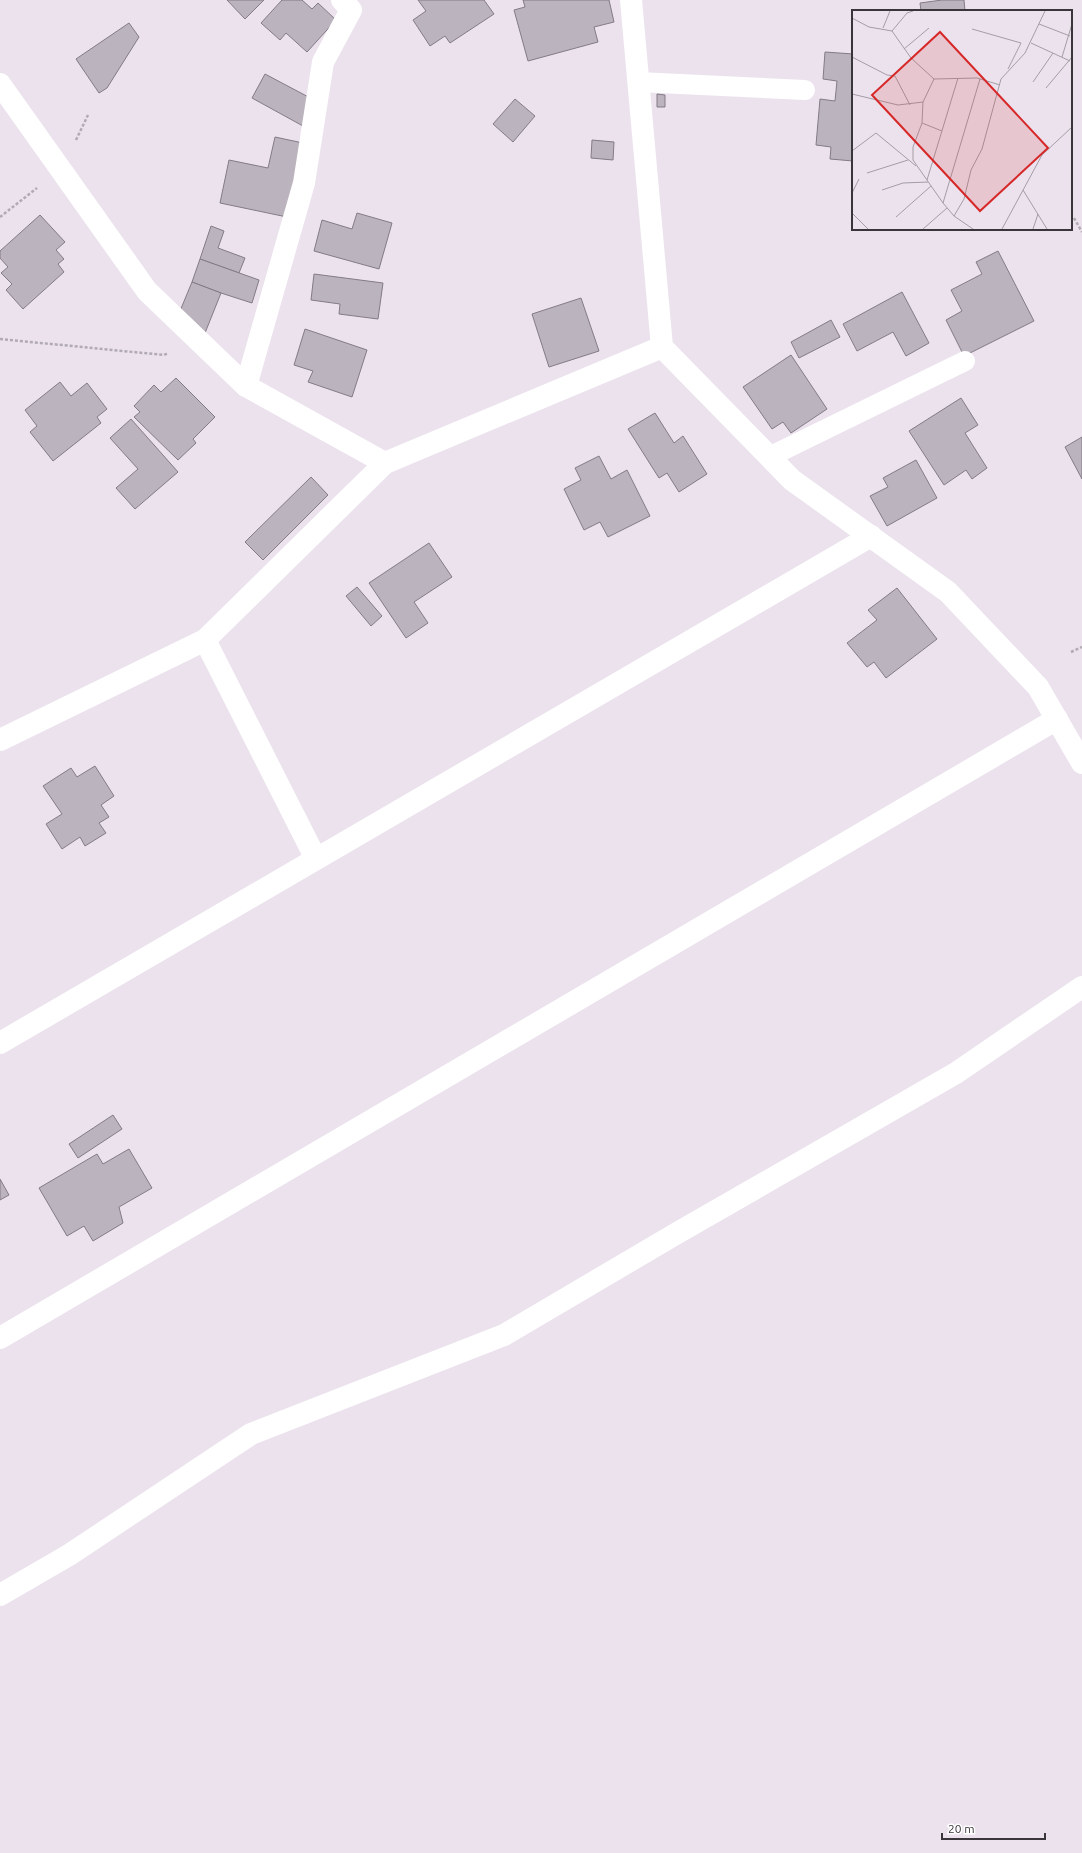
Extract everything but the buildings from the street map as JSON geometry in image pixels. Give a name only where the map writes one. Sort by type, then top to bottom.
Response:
[{"type":"street","points":[[246,386],[304,183],[323,62],[351,10],[342,0]]},
{"type":"street","points":[[631,0],[662,347],[792,480],[948,592],[1038,687],[1082,763]]},
{"type":"street","points":[[0,84],[147,291],[246,386],[385,463]]},
{"type":"street","points":[[0,740],[205,640],[385,463],[662,347]]},
{"type":"street","points":[[0,1043],[871,536]]},
{"type":"street","points":[[205,640],[316,859]]},
{"type":"street","points":[[0,1338],[1057,719]]},
{"type":"street","points":[[0,1595],[69,1555],[251,1434],[504,1335],[685,1228],[956,1073],[1082,987]]},
{"type":"lane","points":[[638,82],[805,90]]},
{"type":"lane","points":[[769,457],[965,361]]},
{"type":"path","points":[[1074,218],[1082,232]]},
{"type":"path","points":[[0,339],[164,355],[200,342]]},
{"type":"path","points":[[1071,652],[1082,647]]}]
